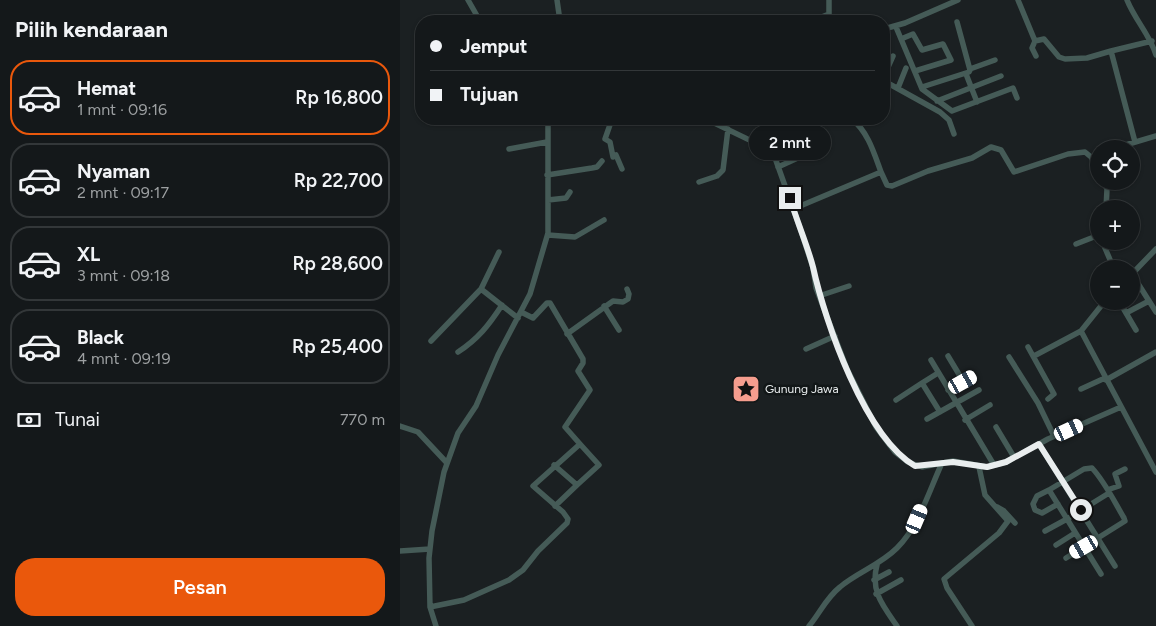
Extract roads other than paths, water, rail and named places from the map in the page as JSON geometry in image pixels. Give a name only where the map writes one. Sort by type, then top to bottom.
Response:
[{"type":"street","points":[[468,0],[477,15]]},
{"type":"street","points":[[558,0],[559,15]]},
{"type":"street","points":[[829,0],[829,14]]},
{"type":"street","points":[[890,28],[896,27],[958,0]]},
{"type":"street","points":[[1018,0],[1035,41],[1032,48],[1036,56]]},
{"type":"street","points":[[1127,0],[1137,20],[1152,41],[1156,55]]},
{"type":"street","points":[[957,22],[971,87],[977,102]]},
{"type":"street","points":[[896,27],[922,88],[952,111],[1013,88],[1017,98]]},
{"type":"street","points":[[901,39],[914,34],[922,50],[943,44],[951,60],[916,71]]},
{"type":"street","points":[[1035,41],[1044,40],[1059,57],[1073,60],[1152,41]]},
{"type":"street","points":[[1111,51],[1134,140]]},
{"type":"street","points":[[890,63],[893,56]]},
{"type":"street","points":[[922,88],[995,60]]},
{"type":"street","points":[[898,88],[906,68]]},
{"type":"street","points":[[937,101],[1001,76]]},
{"type":"street","points":[[890,84],[940,112],[949,120],[954,134]]},
{"type":"street","points":[[436,626],[430,607],[430,549],[432,531],[447,463],[458,433],[476,406],[498,355],[537,277],[548,235],[548,125]]},
{"type":"street","points":[[610,125],[605,139],[610,142],[613,156],[616,156],[622,169]]},
{"type":"street","points":[[719,125],[768,149],[774,155],[813,268],[819,296],[835,336],[862,402],[876,427],[895,452],[915,466],[953,462],[979,467],[994,465],[1121,407]]},
{"type":"street","points":[[778,167],[813,151],[802,125]]},
{"type":"street","points":[[857,125],[870,142],[887,185],[892,186],[928,171],[972,158],[991,147],[1001,150],[1014,172],[1068,154],[1085,152],[1090,156]]},
{"type":"street","points":[[699,182],[717,176],[723,170],[728,130]]},
{"type":"street","points":[[1140,141],[1156,136]]},
{"type":"street","points":[[509,149],[547,142]]},
{"type":"street","points":[[547,175],[597,167],[602,161]]},
{"type":"street","points":[[793,209],[881,172]]},
{"type":"street","points":[[548,200],[566,198],[570,192]]},
{"type":"street","points":[[548,235],[575,237],[604,220]]},
{"type":"street","points":[[1076,244],[1090,239]]},
{"type":"street","points":[[1140,266],[1156,249]]},
{"type":"street","points":[[432,341],[481,289],[499,252]]},
{"type":"street","points":[[819,296],[849,286]]},
{"type":"street","points":[[1140,287],[1156,312]]},
{"type":"street","points":[[481,289],[518,318]]},
{"type":"street","points":[[567,334],[604,306],[613,301],[623,302],[628,300],[629,294],[627,289]]},
{"type":"street","points":[[1126,314],[1149,301]]},
{"type":"street","points":[[521,312],[533,318],[537,316],[544,305],[550,303],[583,359],[578,371],[590,390],[565,427],[599,465],[555,506]]},
{"type":"street","points":[[458,352],[474,342],[485,331],[502,305]]},
{"type":"street","points":[[604,306],[619,330]]},
{"type":"street","points":[[1034,356],[1081,330],[1097,310]]},
{"type":"street","points":[[1124,310],[1136,330]]},
{"type":"street","points":[[1081,330],[1156,472]]},
{"type":"street","points":[[806,349],[835,336]]},
{"type":"street","points":[[1028,347],[1054,394],[1048,399]]},
{"type":"street","points":[[1081,389],[1106,379],[1156,352]]},
{"type":"street","points":[[948,356],[963,382]]},
{"type":"street","points":[[1009,358],[1038,403],[1054,436]]},
{"type":"street","points":[[931,360],[965,420],[994,465]]},
{"type":"street","points":[[896,400],[938,373]]},
{"type":"street","points":[[948,390],[973,376]]},
{"type":"street","points":[[922,383],[940,412]]},
{"type":"street","points":[[927,419],[979,390]]},
{"type":"street","points":[[965,420],[990,405]]},
{"type":"street","points":[[400,426],[418,432],[447,463]]},
{"type":"street","points":[[996,427],[1014,457]]},
{"type":"street","points":[[430,607],[468,599],[509,580],[518,574],[538,551],[567,523],[568,519],[533,486],[554,465],[580,444]]},
{"type":"street","points":[[1039,444],[1115,566]]},
{"type":"street","points":[[809,626],[827,599],[839,588],[852,578],[877,565],[898,547],[917,519],[942,463]]},
{"type":"street","points":[[554,465],[577,485]]},
{"type":"street","points":[[972,626],[947,588],[944,579],[964,564],[1007,524],[1006,519],[991,504],[985,494],[979,467]]},
{"type":"street","points":[[1058,504],[1042,513],[1038,513],[1034,504],[1037,496],[1090,467],[1095,471],[1125,521],[1066,558]]},
{"type":"street","points":[[1045,531],[1109,493],[1110,489],[1120,484],[1116,474],[1125,469]]},
{"type":"street","points":[[1049,490],[1101,574]]},
{"type":"street","points":[[991,504],[1004,511],[1015,523]]},
{"type":"street","points":[[1056,545],[1075,533]]},
{"type":"street","points":[[400,551],[430,549]]},
{"type":"street","points":[[877,565],[874,580],[876,594],[897,626]]},
{"type":"street","points":[[874,580],[889,572]]},
{"type":"street","points":[[876,594],[901,580]]},
{"type":"place","name":"Gunung Jawa","points":[[746,389]]}]
